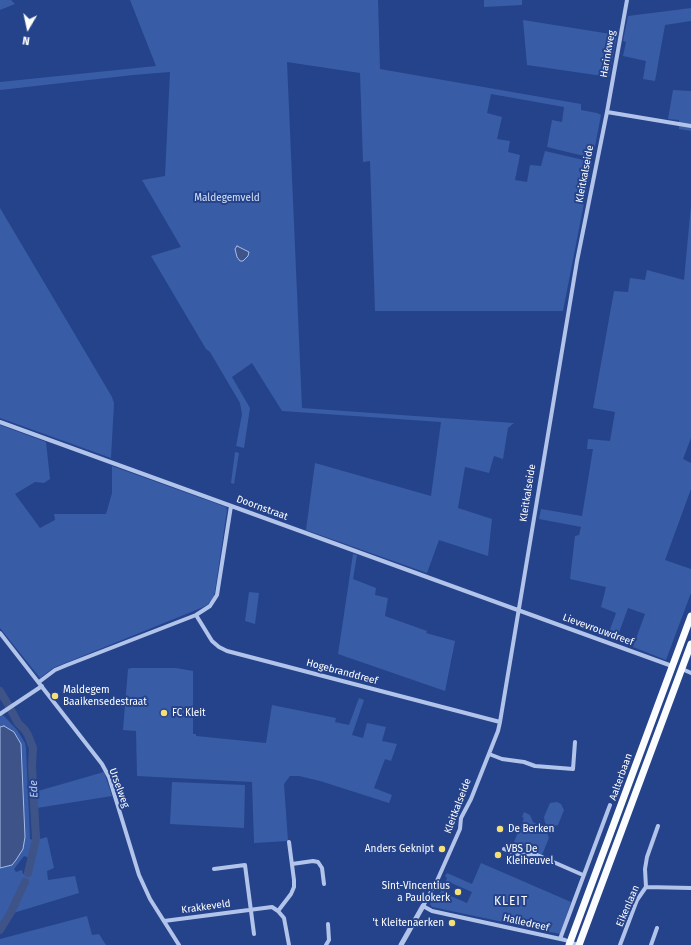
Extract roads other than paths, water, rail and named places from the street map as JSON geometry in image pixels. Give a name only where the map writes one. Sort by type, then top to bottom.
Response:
[{"type":"highway","name":"Aalterbaan","points":[[570,943],[691,616]]},
{"type":"highway","name":"Aalterbaan","points":[[579,945],[691,644]]},
{"type":"street","name":"Harinkweg","points":[[607,112],[627,0]]},
{"type":"street","points":[[607,112],[691,126]]},
{"type":"street","name":"Kleitkalseide","points":[[401,945],[436,883],[458,835],[461,818],[471,799],[500,722],[577,261],[607,112]]},
{"type":"street","name":"Doornstraat","points":[[0,422],[518,610]]},
{"type":"street","points":[[0,714],[40,684],[55,670],[67,664],[196,615],[210,606],[217,594],[231,506]]},
{"type":"street","name":"Lievevrouwdreef","points":[[518,610],[672,666]]},
{"type":"street","name":"Hogebranddreef","points":[[196,615],[212,641],[227,651],[500,722]]},
{"type":"street","name":"Urselweg","points":[[0,633],[102,764],[109,777],[139,875],[150,899],[179,945]]},
{"type":"street","points":[[682,669],[691,673]]},
{"type":"street","points":[[489,754],[502,759],[524,762],[535,766],[573,769],[575,742]]},
{"type":"street","name":"Aalterbaan","points":[[560,939],[610,805]]},
{"type":"street","name":"Eikenlaan","points":[[620,945],[636,900],[646,887],[645,869],[647,857],[658,826]]},
{"type":"street","points":[[289,842],[294,887],[278,911],[284,918],[289,945]]},
{"type":"street","points":[[504,849],[518,855],[535,854],[583,875]]},
{"type":"street","points":[[292,864],[313,861],[318,862],[322,868],[324,884]]},
{"type":"street","points":[[214,869],[245,865],[254,934]]},
{"type":"street","points":[[646,887],[691,888]]},
{"type":"street","name":"Halledreef","points":[[423,906],[432,911],[560,939],[579,945]]},
{"type":"street","name":"Krakkeveld","points":[[164,921],[270,907],[278,911]]},
{"type":"street","points":[[326,945],[329,940],[328,924]]},
{"type":"street","points":[[651,945],[657,928]]},
{"type":"waterway","name":"Ede","points":[[0,691],[9,706]]},
{"type":"waterway","name":"Ede","points":[[11,710],[18,723],[28,735],[33,748],[32,766],[36,839],[28,873]]},
{"type":"waterway","name":"Ede","points":[[0,930],[11,912],[25,882]]},
{"type":"place","name":"Maldegem Baaikensedestraat","points":[[55,696]]},
{"type":"place","name":"FC Kleit","points":[[164,713]]},
{"type":"place","name":"De Berken","points":[[500,829]]},
{"type":"place","name":"Anders Geknipt","points":[[442,849]]},
{"type":"place","name":"VBS De Kleiheuvel","points":[[498,855]]},
{"type":"place","name":"Sint-Vincentius a Paulokerk","points":[[458,892]]},
{"type":"place","name":"'t Kleitenaerken","points":[[452,923]]},
{"type":"district","name":"KLEIT","points":[[511,902]]},
{"type":"park label","name":"Maldegemveld","points":[[227,198]]}]
